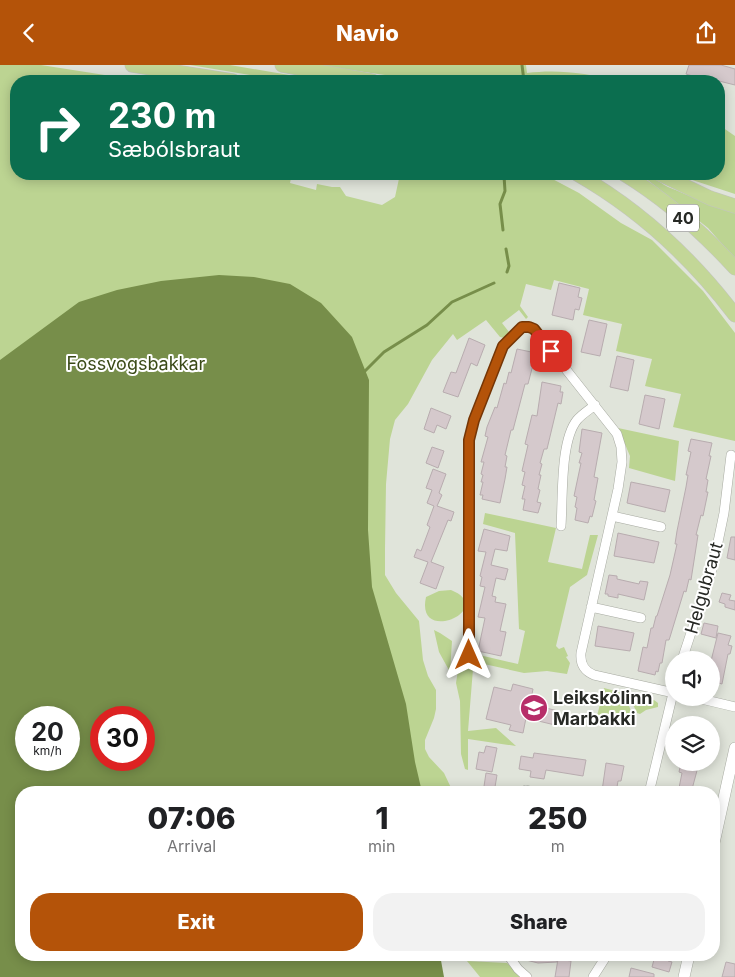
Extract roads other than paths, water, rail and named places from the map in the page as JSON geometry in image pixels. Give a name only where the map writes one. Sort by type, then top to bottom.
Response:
[{"type":"main road","points":[[132,65],[195,75]]},
{"type":"main road","points":[[282,65],[338,75]]},
{"type":"main road","name":"40","points":[[587,180],[616,197],[656,229],[697,269],[735,315]]},
{"type":"main road","name":"40","points":[[633,180],[683,218],[735,268]]},
{"type":"main road","points":[[672,180],[710,198],[735,205]]},
{"type":"street","points":[[469,655],[469,440],[474,420],[503,346],[522,327],[532,328],[613,428],[621,447],[621,469],[580,657],[582,665],[594,675],[665,690]]},
{"type":"street","points":[[561,526],[566,451],[570,431],[580,416],[595,405]]},
{"type":"street","name":"Helgubraut","points":[[685,651],[712,565],[724,513],[730,455]]},
{"type":"street","points":[[612,516],[661,527]]},
{"type":"street","points":[[591,607],[640,618]]},
{"type":"street","points":[[720,703],[735,707]]},
{"type":"street","points":[[651,786],[670,706]]},
{"type":"street","points":[[720,816],[735,748]]},
{"type":"street","points":[[512,961],[518,969],[528,977]]},
{"type":"street","points":[[593,977],[603,961]]},
{"type":"street","points":[[684,977],[688,961]]},
{"type":"waterway","points":[[522,65],[523,75]]},
{"type":"waterway","points":[[503,230],[500,204],[505,191],[504,180]]},
{"type":"waterway","points":[[506,249],[509,266],[507,272]]},
{"type":"waterway","points":[[365,371],[384,352],[427,325],[452,302],[494,283]]},
{"type":"place","name":"Leikskólinn Marbakki","points":[[534,708]]},
{"type":"park label","name":"Fossvogsbakkar","points":[[136,364]]}]
